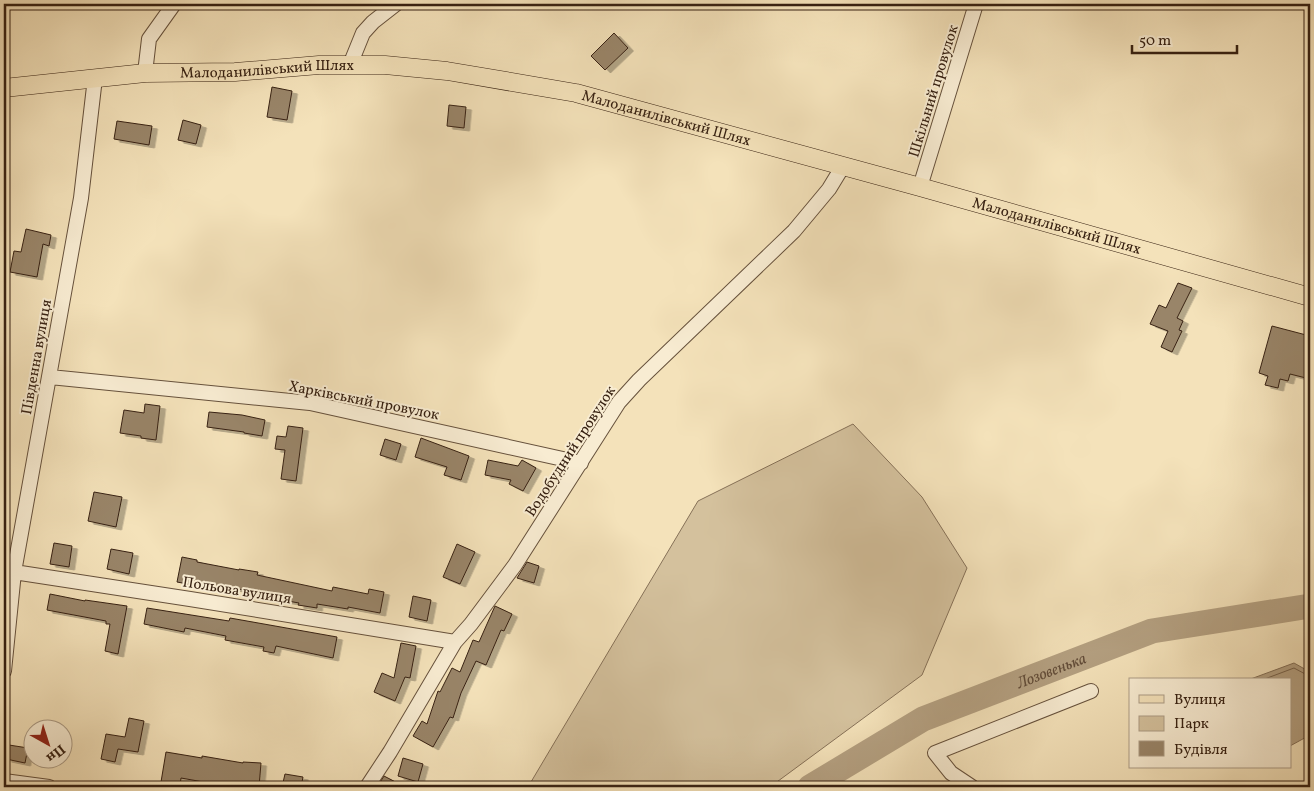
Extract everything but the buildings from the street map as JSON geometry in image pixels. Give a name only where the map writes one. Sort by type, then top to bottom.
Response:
[{"type":"main road","name":"Малоданилівський Шлях","points":[[4,88],[145,73],[235,72],[319,65],[385,65],[448,71],[576,93],[920,187],[1310,297]]},
{"type":"street","points":[[145,73],[149,39],[174,4]]},
{"type":"street","points":[[350,65],[363,33],[373,22],[396,4]]},
{"type":"street","name":"Шкільний провулок","points":[[920,187],[976,4]]},
{"type":"street","name":"Південна вулиця","points":[[4,671],[14,572],[81,198],[95,78]]},
{"type":"street","name":"Водобудний провулок","points":[[367,787],[390,752],[455,642],[471,624],[515,565],[618,402],[794,231],[829,189],[843,166]]},
{"type":"street","name":"Харківський провулок","points":[[50,377],[310,403],[580,463]]},
{"type":"street","name":"Польова вулиця","points":[[14,572],[455,642]]},
{"type":"street","points":[[972,787],[951,773],[935,753],[1091,691]]},
{"type":"street","points":[[4,781],[48,787]]},
{"type":"green space","points":[[853,424],[922,497],[967,568],[922,675],[770,787],[528,787],[698,501]]},
{"type":"water","points":[[1294,663],[1310,672],[1310,735],[1292,745],[1292,678],[1253,678]]},
{"type":"waterway","name":"Лозовенька","points":[[810,787],[923,719],[1152,631],[1310,606]]}]
